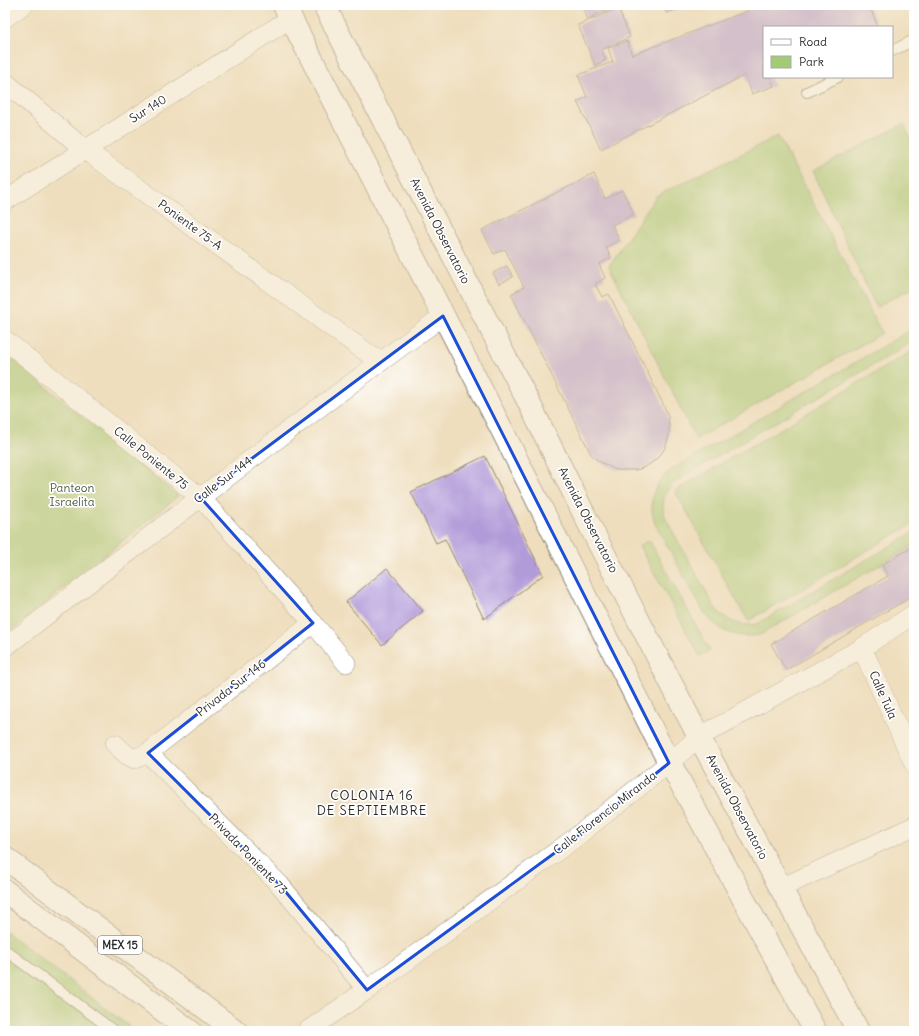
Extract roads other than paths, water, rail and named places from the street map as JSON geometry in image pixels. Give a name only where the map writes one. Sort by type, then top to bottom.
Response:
[{"type":"main road","name":"Avenida Observatorio","points":[[324,5],[526,395],[596,538],[699,737],[858,1031]]},
{"type":"main road","points":[[288,12],[564,552],[669,763],[815,1031]]},
{"type":"main road","points":[[564,552],[596,538]]},
{"type":"main road","name":"MEX 15","points":[[5,858],[236,1031]]},
{"type":"main road","name":"MEX 15","points":[[5,891],[190,1031]]},
{"type":"street","points":[[5,18],[23,5]]},
{"type":"street","name":"Sur 140","points":[[5,201],[288,12]]},
{"type":"street","name":"Poniente 75-A","points":[[5,82],[84,149],[380,362]]},
{"type":"street","name":"Calle Sur 144","points":[[5,647],[200,497],[443,316]]},
{"type":"street","name":"Calle Poniente 75","points":[[5,340],[200,497],[313,623],[346,663]]},
{"type":"street","name":"Calle Florencio Miranda","points":[[307,1031],[367,990],[571,840],[669,763],[699,737],[862,648],[914,614]]},
{"type":"street","name":"Privada Sur 146","points":[[148,753],[313,623]]},
{"type":"street","name":"Calle Tula","points":[[862,648],[914,764]]},
{"type":"street","points":[[115,744],[127,755],[135,759],[148,753]]},
{"type":"street","name":"Privada Poniente 73","points":[[148,753],[280,885],[367,990]]},
{"type":"street","points":[[781,888],[914,826]]},
{"type":"lane","points":[[893,50],[914,40]]},
{"type":"lane","points":[[807,92],[836,78]]},
{"type":"lane","points":[[5,950],[114,1031]]},
{"type":"district","name":"COLONIA 16 DE SEPTIEMBRE","points":[[372,802]]},
{"type":"park label","name":"Panteon Israelita","points":[[72,495]]}]
